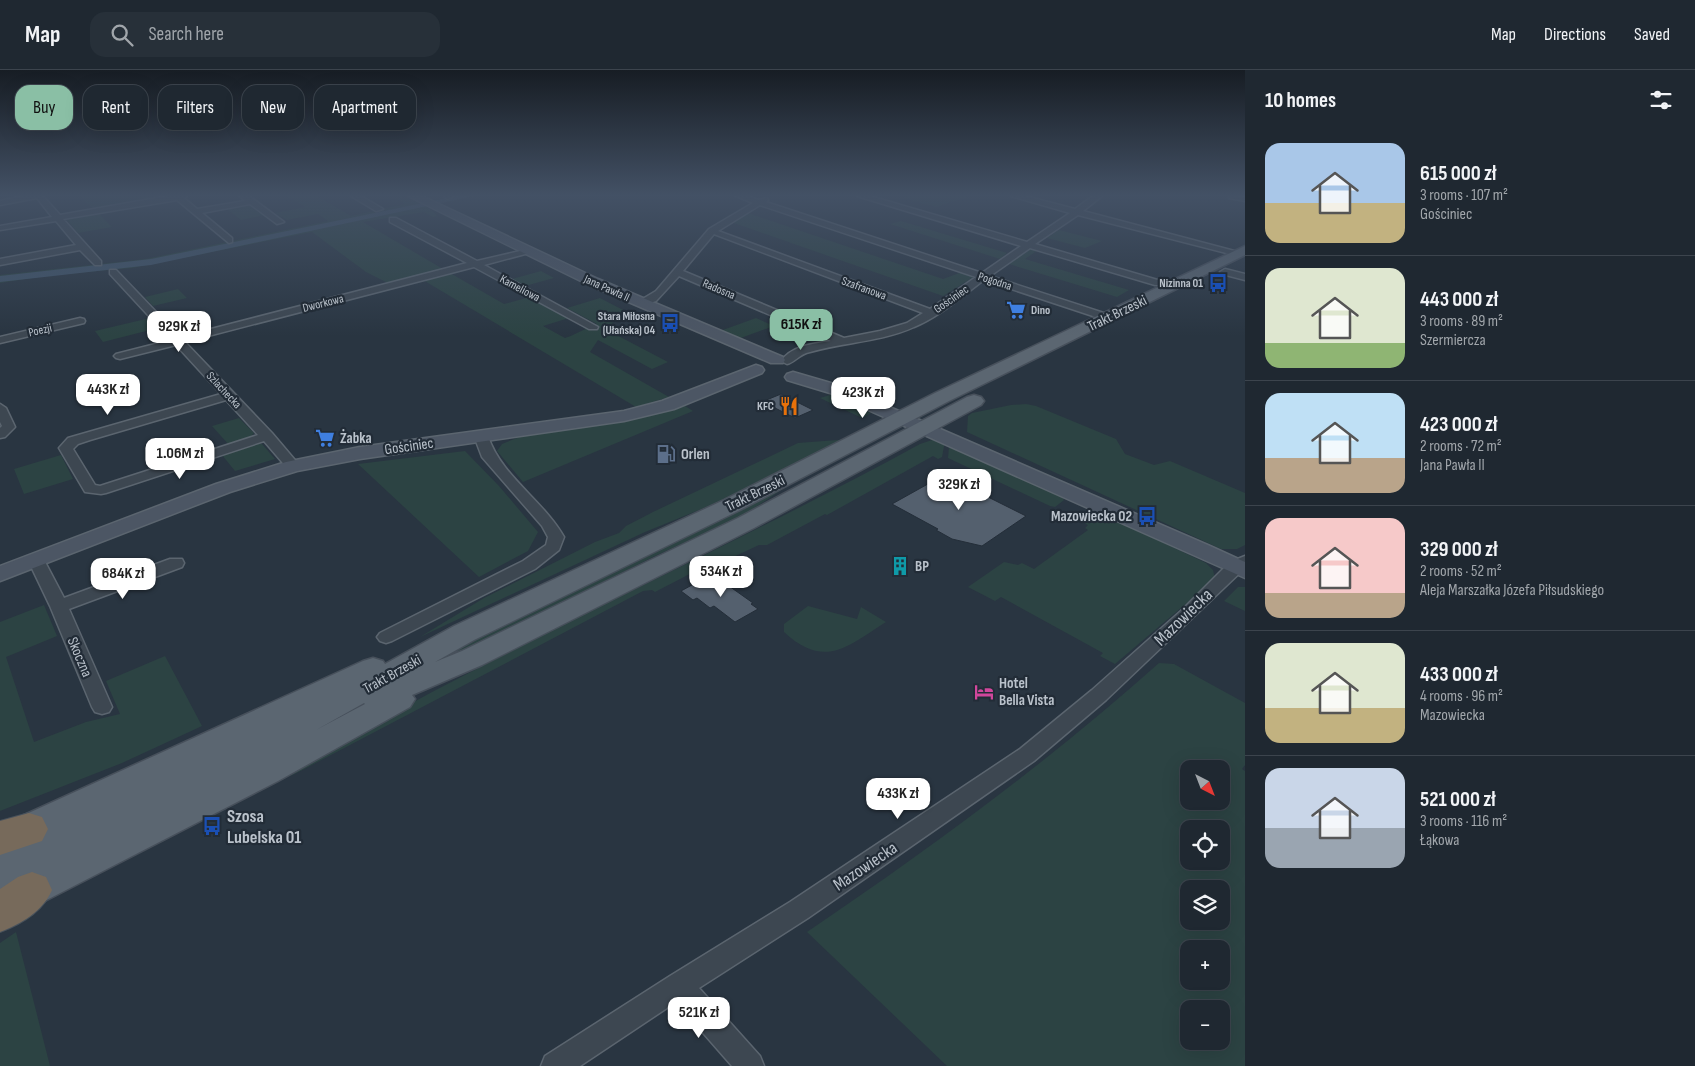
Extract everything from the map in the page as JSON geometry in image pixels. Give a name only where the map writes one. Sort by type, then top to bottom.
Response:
[{"type":"highway","points":[[0,913],[11,891]]},
{"type":"main road","name":"Trakt Brzeski","points":[[918,421],[1225,272],[1243,255]]},
{"type":"main road","name":"Trakt Brzeski","points":[[11,891],[268,744],[468,646],[746,523],[918,421],[1109,318],[1243,255]]},
{"type":"main road","points":[[10,837],[378,666],[468,646]]},
{"type":"main road","points":[[11,891],[267,772],[436,680],[468,646]]},
{"type":"street","points":[[78,242],[98,263]]},
{"type":"street","name":"Kameliowa","points":[[435,242],[593,327]]},
{"type":"street","name":"Jana Pawła II","points":[[508,242],[721,339],[772,371],[838,390],[918,421],[1242,566]]},
{"type":"street","points":[[641,303],[658,294],[702,242]]},
{"type":"street","name":"Szafranowa","points":[[743,242],[932,313]]},
{"type":"street","name":"Pogodna","points":[[879,242],[1109,318]]},
{"type":"street","points":[[1016,242],[1158,283]]},
{"type":"street","name":"Gościniec","points":[[0,574],[228,486],[293,466],[346,455],[624,416],[668,405],[772,371],[797,352],[897,330],[911,325],[932,313],[1033,242]]},
{"type":"street","points":[[1194,242],[1243,255]]},
{"type":"street","points":[[0,262],[82,247]]},
{"type":"street","name":"Dworkowa","points":[[120,356],[526,251]]},
{"type":"street","name":"Szlachecka","points":[[113,272],[293,466]]},
{"type":"street","name":"Radosna","points":[[677,272],[843,342]]},
{"type":"street","points":[[1225,272],[1245,277]]},
{"type":"street","name":"Poezji","points":[[0,340],[80,321]]},
{"type":"street","points":[[229,395],[73,441],[66,448],[90,488],[101,490],[267,436]]},
{"type":"street","points":[[0,408],[9,427],[0,434]]},
{"type":"street","points":[[386,637],[516,572],[541,558],[553,547],[556,537],[549,524],[487,454],[481,436]]},
{"type":"street","name":"Skoczna","points":[[36,560],[59,606],[102,706]]},
{"type":"street","points":[[59,606],[176,563]]},
{"type":"street","name":"Mazowiecka","points":[[555,1066],[679,984],[799,910],[1027,755],[1099,695],[1242,566]]},
{"type":"street","points":[[679,984],[750,1066]]},
{"type":"green space","points":[[225,242],[260,242],[132,268],[52,275],[0,283],[0,275],[146,259]]},
{"type":"green space","points":[[326,242],[398,242],[443,269],[388,283],[366,272]]},
{"type":"green space","points":[[790,242],[835,242],[943,279],[962,272],[975,276],[943,296]]},
{"type":"green space","points":[[948,242],[972,242],[1007,253],[1000,259]]},
{"type":"green space","points":[[1064,242],[1098,242],[1085,248]]},
{"type":"green space","points":[[1032,248],[1038,250],[1025,259],[1129,290],[1117,297],[1009,264]]},
{"type":"green space","points":[[541,271],[554,278],[525,286],[512,279]]},
{"type":"green space","points":[[450,273],[504,304],[530,297],[569,318],[543,326],[565,338],[597,324],[567,308],[600,298],[627,312],[605,329],[668,362],[652,369],[598,340],[590,352],[669,397],[636,407],[423,280]]},
{"type":"green space","points":[[178,289],[187,298],[153,306],[145,297]]},
{"type":"green space","points":[[150,318],[158,328],[103,342],[95,331]]},
{"type":"green space","points":[[756,318],[774,326],[738,339],[720,331]]},
{"type":"green space","points":[[830,395],[871,413],[862,418],[820,398]]},
{"type":"green space","points":[[1026,404],[1036,406],[1116,439],[1125,454],[1154,465],[1170,461],[1245,493],[1245,545],[1237,549],[1221,549],[967,432],[968,416],[972,413]]},
{"type":"green space","points":[[685,406],[693,411],[523,482],[497,451],[502,444],[522,436],[608,424]]},
{"type":"green space","points":[[239,418],[254,433],[249,438],[229,445],[212,426]]},
{"type":"green space","points":[[851,439],[726,499],[645,532],[420,637],[484,598],[595,542],[619,533],[626,526],[653,512],[798,443]]},
{"type":"green space","points":[[932,440],[945,441],[942,457],[938,459],[933,456],[827,515],[825,514],[767,545],[759,545],[714,566],[709,564],[655,592],[652,590],[643,591],[289,777],[347,740],[437,689],[775,520],[920,444]]},
{"type":"green space","points":[[255,444],[262,444],[275,459],[235,471],[222,455]]},
{"type":"green space","points":[[949,447],[1060,494],[1064,500],[1055,507],[1050,506],[948,458]]},
{"type":"green space","points":[[465,451],[499,486],[538,532],[528,551],[479,577],[358,464]]},
{"type":"green space","points":[[61,455],[73,479],[24,494],[14,469]]},
{"type":"green space","points":[[793,482],[744,515],[653,557],[443,662],[368,694],[437,656]]},
{"type":"green space","points":[[1087,515],[1105,515],[1206,563],[1213,570],[1215,579],[1115,664],[1100,656],[1103,653],[1001,597],[995,601],[968,587],[1004,562],[1018,565],[1022,563],[1034,569],[1088,530],[1085,528],[1088,525],[1078,520]]},
{"type":"green space","points":[[1238,587],[1245,587],[1245,611],[1224,601]]},
{"type":"green space","points":[[44,605],[57,636],[6,657],[34,742],[86,722],[120,714],[106,681],[165,656],[202,726],[122,763],[0,811],[0,622]]},
{"type":"green space","points":[[808,606],[857,619],[861,607],[886,622],[848,646],[824,652],[812,650],[784,632],[784,624]]},
{"type":"green space","points":[[1159,663],[1174,664],[1245,703],[1245,765],[1242,769],[1245,771],[1245,1066],[947,1066],[807,932],[943,837],[1074,735]]},
{"type":"green space","points":[[16,932],[50,1066],[0,1066],[0,943]]},
{"type":"building","name":"KFC","points":[[781,394],[813,410],[795,418],[764,401]]},
{"type":"building","points":[[944,475],[1026,516],[982,546],[952,539],[936,530],[938,529],[892,504]]},
{"type":"building","points":[[712,574],[753,603],[751,604],[758,609],[735,622],[714,606],[710,608],[697,598],[693,600],[681,591]]},
{"type":"waterway","points":[[0,279],[151,262],[246,242]]},
{"type":"place","name":"Nizinna 01","points":[[1218,283]]},
{"type":"place","name":"Dino","points":[[1016,310]]},
{"type":"place","name":"Stara Miłosna (Ułańska) 04","points":[[670,323]]},
{"type":"place","name":"KFC","points":[[789,406]]},
{"type":"place","name":"Żabka","points":[[325,438]]},
{"type":"place","name":"Orlen","points":[[666,454]]},
{"type":"place","name":"Mazowiecka 02","points":[[1147,516]]},
{"type":"place","name":"BP","points":[[900,566]]},
{"type":"place","name":"Hotel Bella Vista","points":[[984,692]]},
{"type":"place","name":"Szosa Lubelska 01","points":[[212,826]]}]
